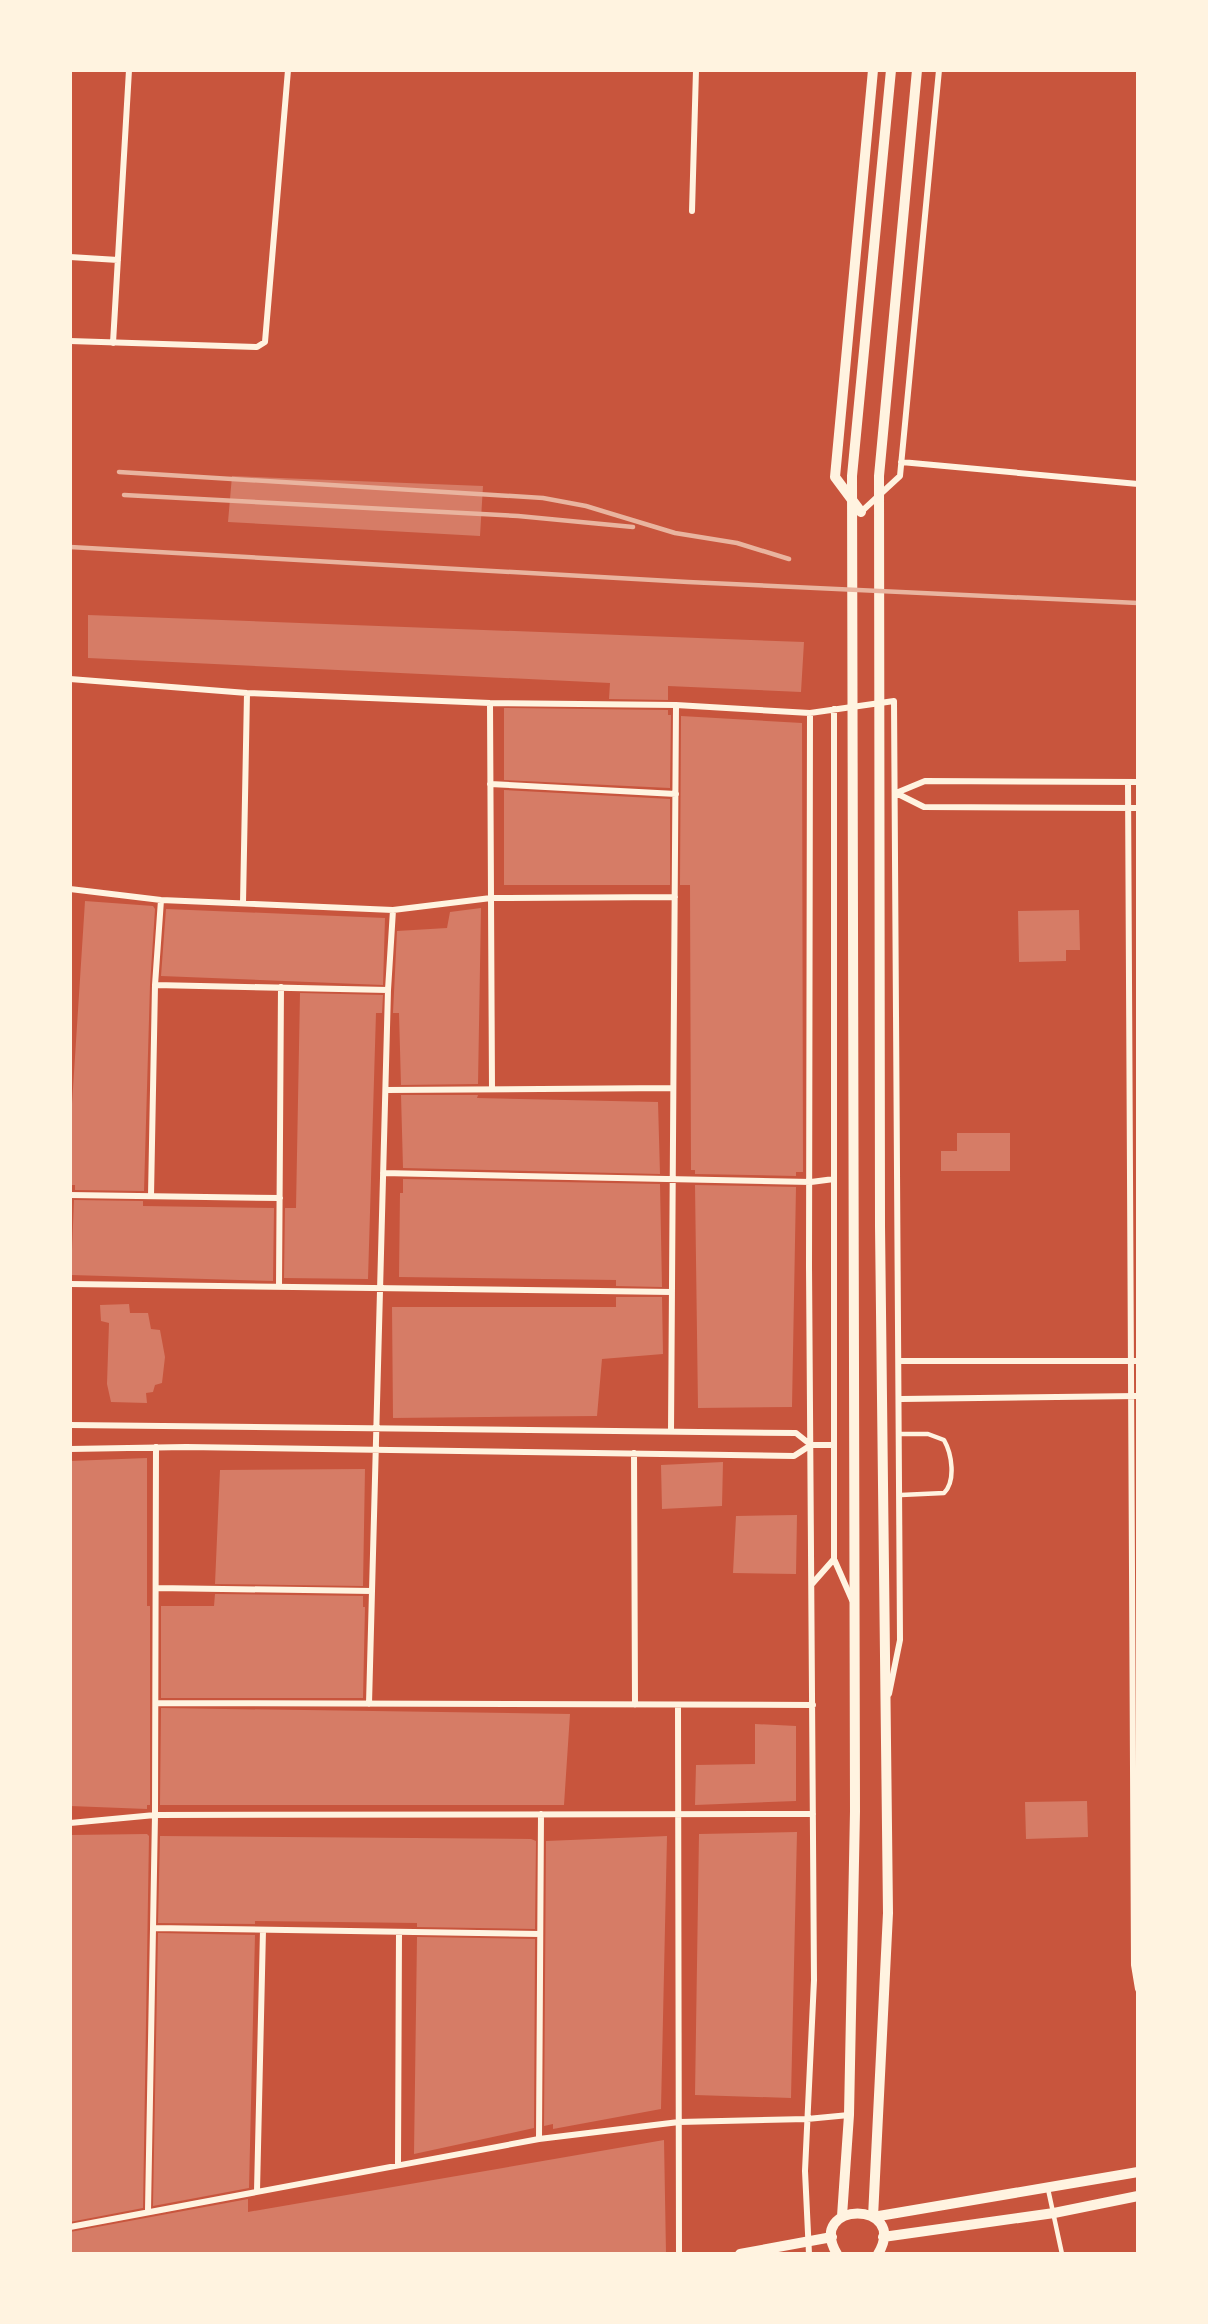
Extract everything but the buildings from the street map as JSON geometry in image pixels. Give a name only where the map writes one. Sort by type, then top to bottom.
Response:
[{"type":"street","points":[[113,343],[129,70]]},
{"type":"street","points":[[70,341],[257,347],[265,342],[288,70]]},
{"type":"street","points":[[692,211],[696,70]]},
{"type":"street","points":[[873,70],[835,477],[861,512],[900,476],[939,70]]},
{"type":"street","points":[[837,2253],[832,2237],[834,2228],[842,2217],[849,2115],[855,1811],[852,476],[891,70]]},
{"type":"street","points":[[878,2253],[884,2237],[873,2217],[888,1913],[880,1226],[879,476],[917,70]]},
{"type":"street","points":[[70,257],[118,260]]},
{"type":"street","points":[[901,462],[1137,484]]},
{"type":"street","points":[[70,679],[247,693],[490,703],[676,705],[810,713],[894,700],[901,1362],[900,1640],[886,1710]]},
{"type":"street","points":[[243,903],[247,693]]},
{"type":"street","points":[[490,703],[492,1089]]},
{"type":"street","points":[[671,1431],[676,705]]},
{"type":"street","points":[[834,709],[834,1559],[855,1606]]},
{"type":"street","points":[[810,713],[814,1980],[805,2171],[807,2241],[810,2253]]},
{"type":"street","points":[[896,793],[925,781],[1137,782]]},
{"type":"street","points":[[1128,782],[1129,983],[1134,1171],[1137,1989]]},
{"type":"street","points":[[490,784],[676,794]]},
{"type":"street","points":[[896,793],[924,807],[1137,808]]},
{"type":"street","points":[[70,889],[160,900],[393,910],[491,898],[675,897]]},
{"type":"street","points":[[151,1196],[155,985],[160,900]]},
{"type":"street","points":[[369,1704],[388,990],[393,910]]},
{"type":"street","points":[[1129,983],[1137,983]]},
{"type":"street","points":[[155,985],[388,990]]},
{"type":"street","points":[[279,1286],[281,987]]},
{"type":"street","points":[[386,1090],[673,1088]]},
{"type":"street","points":[[383,1173],[810,1182],[834,1179]]},
{"type":"street","points":[[70,1195],[280,1198]]},
{"type":"street","points":[[70,1284],[672,1292]]},
{"type":"street","points":[[901,1362],[1134,1361]]},
{"type":"street","points":[[901,1399],[1134,1396]]},
{"type":"street","points":[[70,1425],[796,1433],[811,1445]]},
{"type":"street","points":[[70,1449],[156,1447],[794,1456],[811,1445],[834,1445]]},
{"type":"street","points":[[148,2211],[155,1815],[156,1447]]},
{"type":"street","points":[[634,1453],[635,1705]]},
{"type":"street","points":[[812,1585],[834,1559]]},
{"type":"street","points":[[156,1588],[372,1591]]},
{"type":"street","points":[[156,1703],[813,1705]]},
{"type":"street","points":[[678,1705],[679,2253]]},
{"type":"street","points":[[539,2139],[541,1814]]},
{"type":"street","points":[[70,1823],[155,1815],[813,1814]]},
{"type":"street","points":[[153,1928],[540,1934]]},
{"type":"street","points":[[257,2191],[262,1930]]},
{"type":"street","points":[[398,2165],[399,1932]]},
{"type":"street","points":[[70,2227],[539,2139],[679,2122],[807,2119],[849,2115]]},
{"type":"street","points":[[842,2217],[857,2212],[873,2217],[1137,2172]]},
{"type":"street","points":[[884,2237],[1054,2213],[1137,2196]]},
{"type":"street","points":[[740,2253],[832,2237]]},
{"type":"lane","points":[[901,1434],[928,1434],[944,1440],[949,1454],[951,1481],[944,1493],[901,1495]]},
{"type":"lane","points":[[1047,2187],[1062,2253]]},
{"type":"railway","points":[[119,472],[543,498],[586,506],[675,533],[737,543],[789,559]]},
{"type":"railway","points":[[124,495],[518,516],[633,527]]},
{"type":"railway","points":[[70,547],[688,582],[1138,603]]}]
